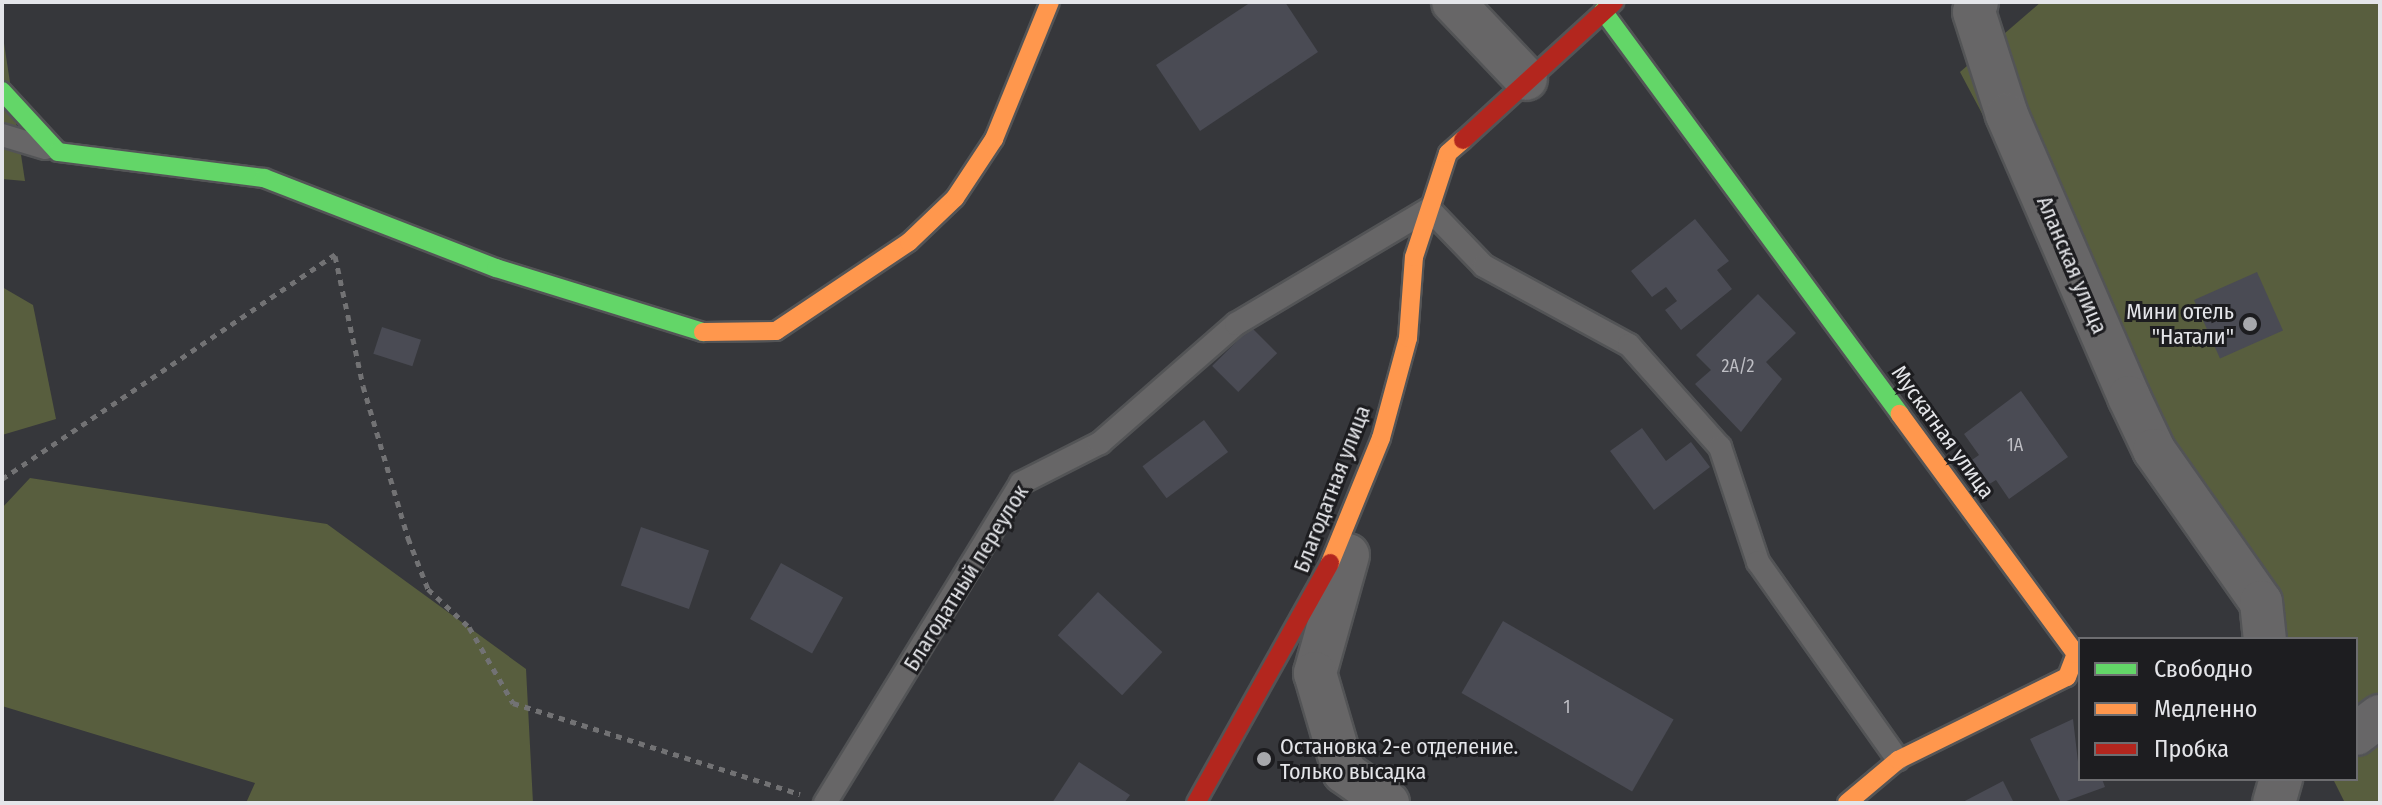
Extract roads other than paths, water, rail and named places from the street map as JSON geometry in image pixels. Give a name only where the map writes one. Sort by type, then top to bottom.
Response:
[{"type":"street","points":[[2,91],[58,152],[264,178],[598,303],[717,336],[776,331],[867,276],[955,198],[994,139],[1050,2]]},
{"type":"street","points":[[1453,2],[1526,79]]},
{"type":"street","name":"Аланская улица","points":[[1977,2],[1974,12],[2007,115],[2129,397],[2154,450],[2261,602],[2265,637]]},
{"type":"street","name":"Благодатная улица","points":[[1196,803],[1319,590],[1381,438],[1408,338],[1414,257],[1448,153],[1526,79],[1609,7]]},
{"type":"street","name":"Мускатная улица","points":[[1609,7],[2076,654],[2067,677],[1898,760],[1847,803]]},
{"type":"street","points":[[1381,438],[1315,673],[1344,772],[1388,803]]},
{"type":"street","points":[[2358,732],[2380,716]]},
{"type":"lane","points":[[2,135],[58,152]]},
{"type":"lane","points":[[1429,209],[1484,266],[1629,345],[1720,447],[1758,562],[1898,760]]},
{"type":"lane","name":"Благодатный переулок","points":[[818,801],[1021,483],[1100,443],[1236,324],[1429,209]]},
{"type":"place","name":"Мини отель \"Натали\"","points":[[2250,324]]},
{"type":"place","name":"Остановка 2-е отделение. Только высадка","points":[[1264,759]]}]
